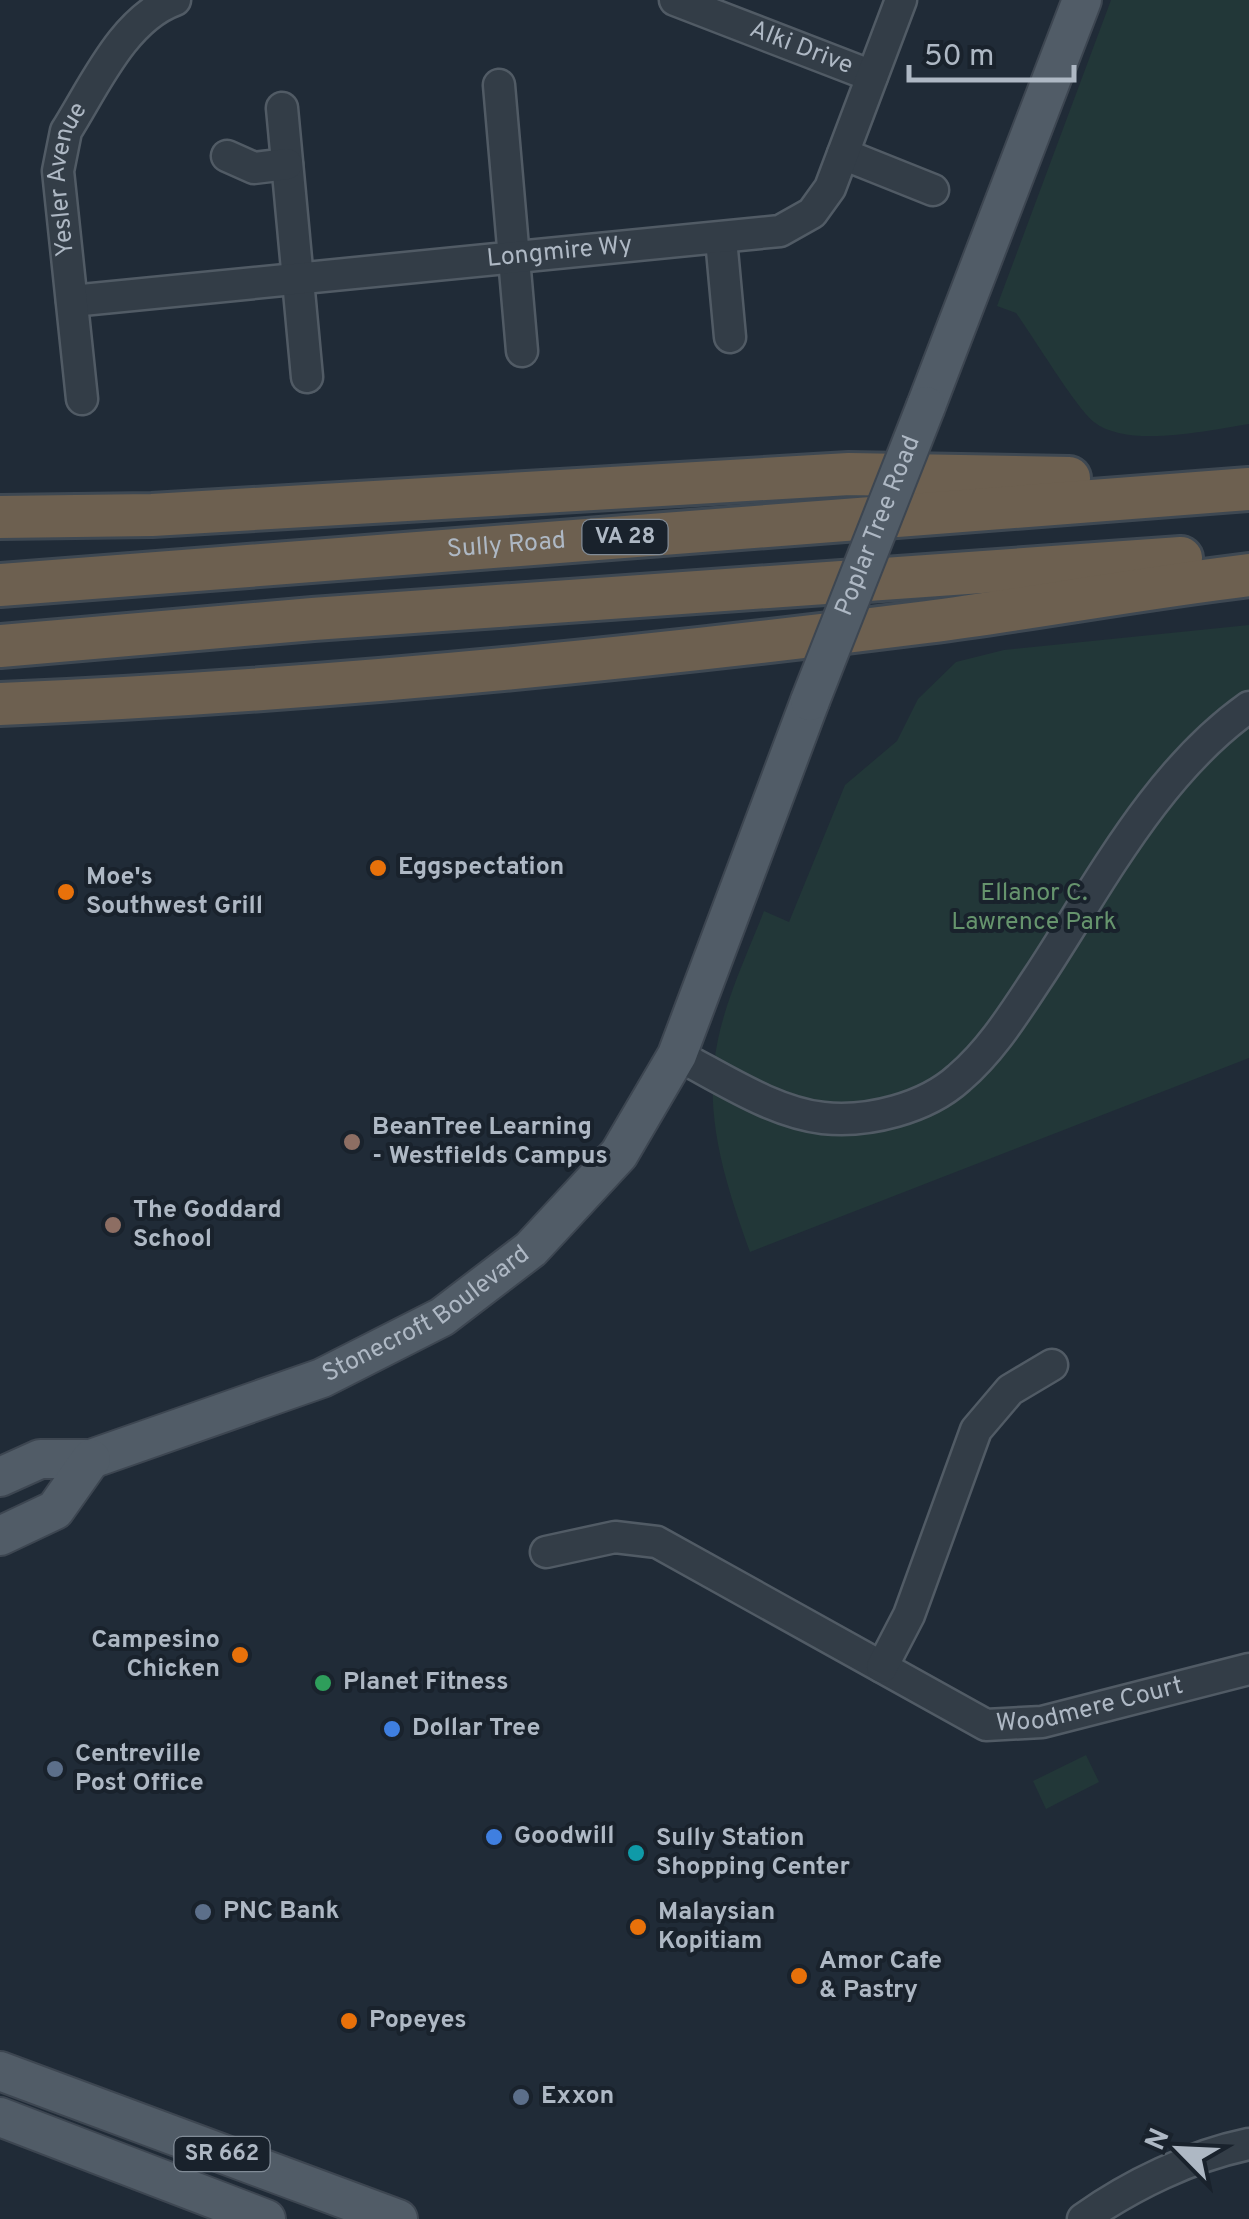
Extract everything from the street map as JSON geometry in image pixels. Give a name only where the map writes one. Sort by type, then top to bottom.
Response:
[{"type":"highway","points":[[0,517],[152,515],[848,474],[1140,480],[1249,477]]},
{"type":"highway","name":"Sully Road","points":[[0,584],[1249,488]]},
{"type":"highway","points":[[0,532],[152,515]]},
{"type":"highway","points":[[0,646],[313,619],[1249,553]]},
{"type":"highway","points":[[0,704],[181,696],[696,650],[931,622],[1249,575]]},
{"type":"highway","points":[[0,732],[181,696]]},
{"type":"main road","name":"Poplar Tree Road","points":[[677,1055],[1082,0]]},
{"type":"main road","name":"Stonecroft Boulevard","points":[[0,1477],[40,1459],[90,1459],[322,1378],[466,1301],[532,1249],[584,1196],[619,1154],[677,1055]]},
{"type":"main road","points":[[0,1536],[55,1510],[90,1459]]},
{"type":"main road","name":"SR 662","points":[[0,2071],[398,2219]]},
{"type":"main road","name":"SR 662","points":[[0,2117],[266,2219]]},
{"type":"street","name":"Yesler Avenue","points":[[82,399],[58,170],[66,132],[128,36],[151,13],[175,0]]},
{"type":"street","name":"Longmire Wy","points":[[72,301],[767,234],[803,221],[830,188],[901,0]]},
{"type":"street","name":"Alki Drive","points":[[683,1],[872,76]]},
{"type":"street","points":[[499,86],[522,352]]},
{"type":"street","points":[[282,108],[307,377]]},
{"type":"street","points":[[843,154],[933,190]]},
{"type":"street","points":[[227,156],[254,168],[287,164]]},
{"type":"street","points":[[721,239],[730,337]]},
{"type":"street","points":[[677,1055],[765,1100],[822,1118],[905,1108],[956,1081],[985,1054],[1158,796],[1208,742],[1249,707]]},
{"type":"street","points":[[882,1667],[909,1615],[976,1430],[1010,1390],[1052,1365]]},
{"type":"street","name":"Woodmere Court","points":[[546,1552],[615,1537],[657,1542],[986,1726],[1042,1722],[1249,1668]]},
{"type":"street","points":[[1083,2219],[1146,2182],[1224,2149],[1249,2144]]},
{"type":"green space","points":[[1111,0],[1249,0],[1249,424],[1147,436],[1109,430],[1094,422],[1077,402],[1016,313],[997,306]]},
{"type":"green space","name":"Ellanor C. Lawrence Park","points":[[1249,625],[1249,1058],[750,1252],[717,1137],[713,1089],[721,1025],[764,911],[789,922],[845,785],[897,741],[918,699],[956,662],[1004,650]]},
{"type":"green space","points":[[1086,1755],[1099,1782],[1046,1809],[1033,1781]]},
{"type":"place","name":"Eggspectation","points":[[378,868]]},
{"type":"place","name":"Moe's Southwest Grill","points":[[66,892]]},
{"type":"place","name":"BeanTree Learning - Westfields Campus","points":[[352,1142]]},
{"type":"place","name":"The Goddard School","points":[[113,1225]]},
{"type":"place","name":"Campesino Chicken","points":[[240,1655]]},
{"type":"place","name":"Planet Fitness","points":[[323,1683]]},
{"type":"place","name":"Dollar Tree","points":[[392,1729]]},
{"type":"place","name":"Centreville Post Office","points":[[55,1769]]},
{"type":"place","name":"Goodwill","points":[[494,1837]]},
{"type":"place","name":"Sully Station Shopping Center","points":[[636,1853]]},
{"type":"place","name":"PNC Bank","points":[[203,1912]]},
{"type":"place","name":"Malaysian Kopitiam","points":[[638,1927]]},
{"type":"place","name":"Amor Cafe & Pastry","points":[[799,1976]]},
{"type":"place","name":"Popeyes","points":[[349,2021]]},
{"type":"place","name":"Exxon","points":[[521,2097]]}]
